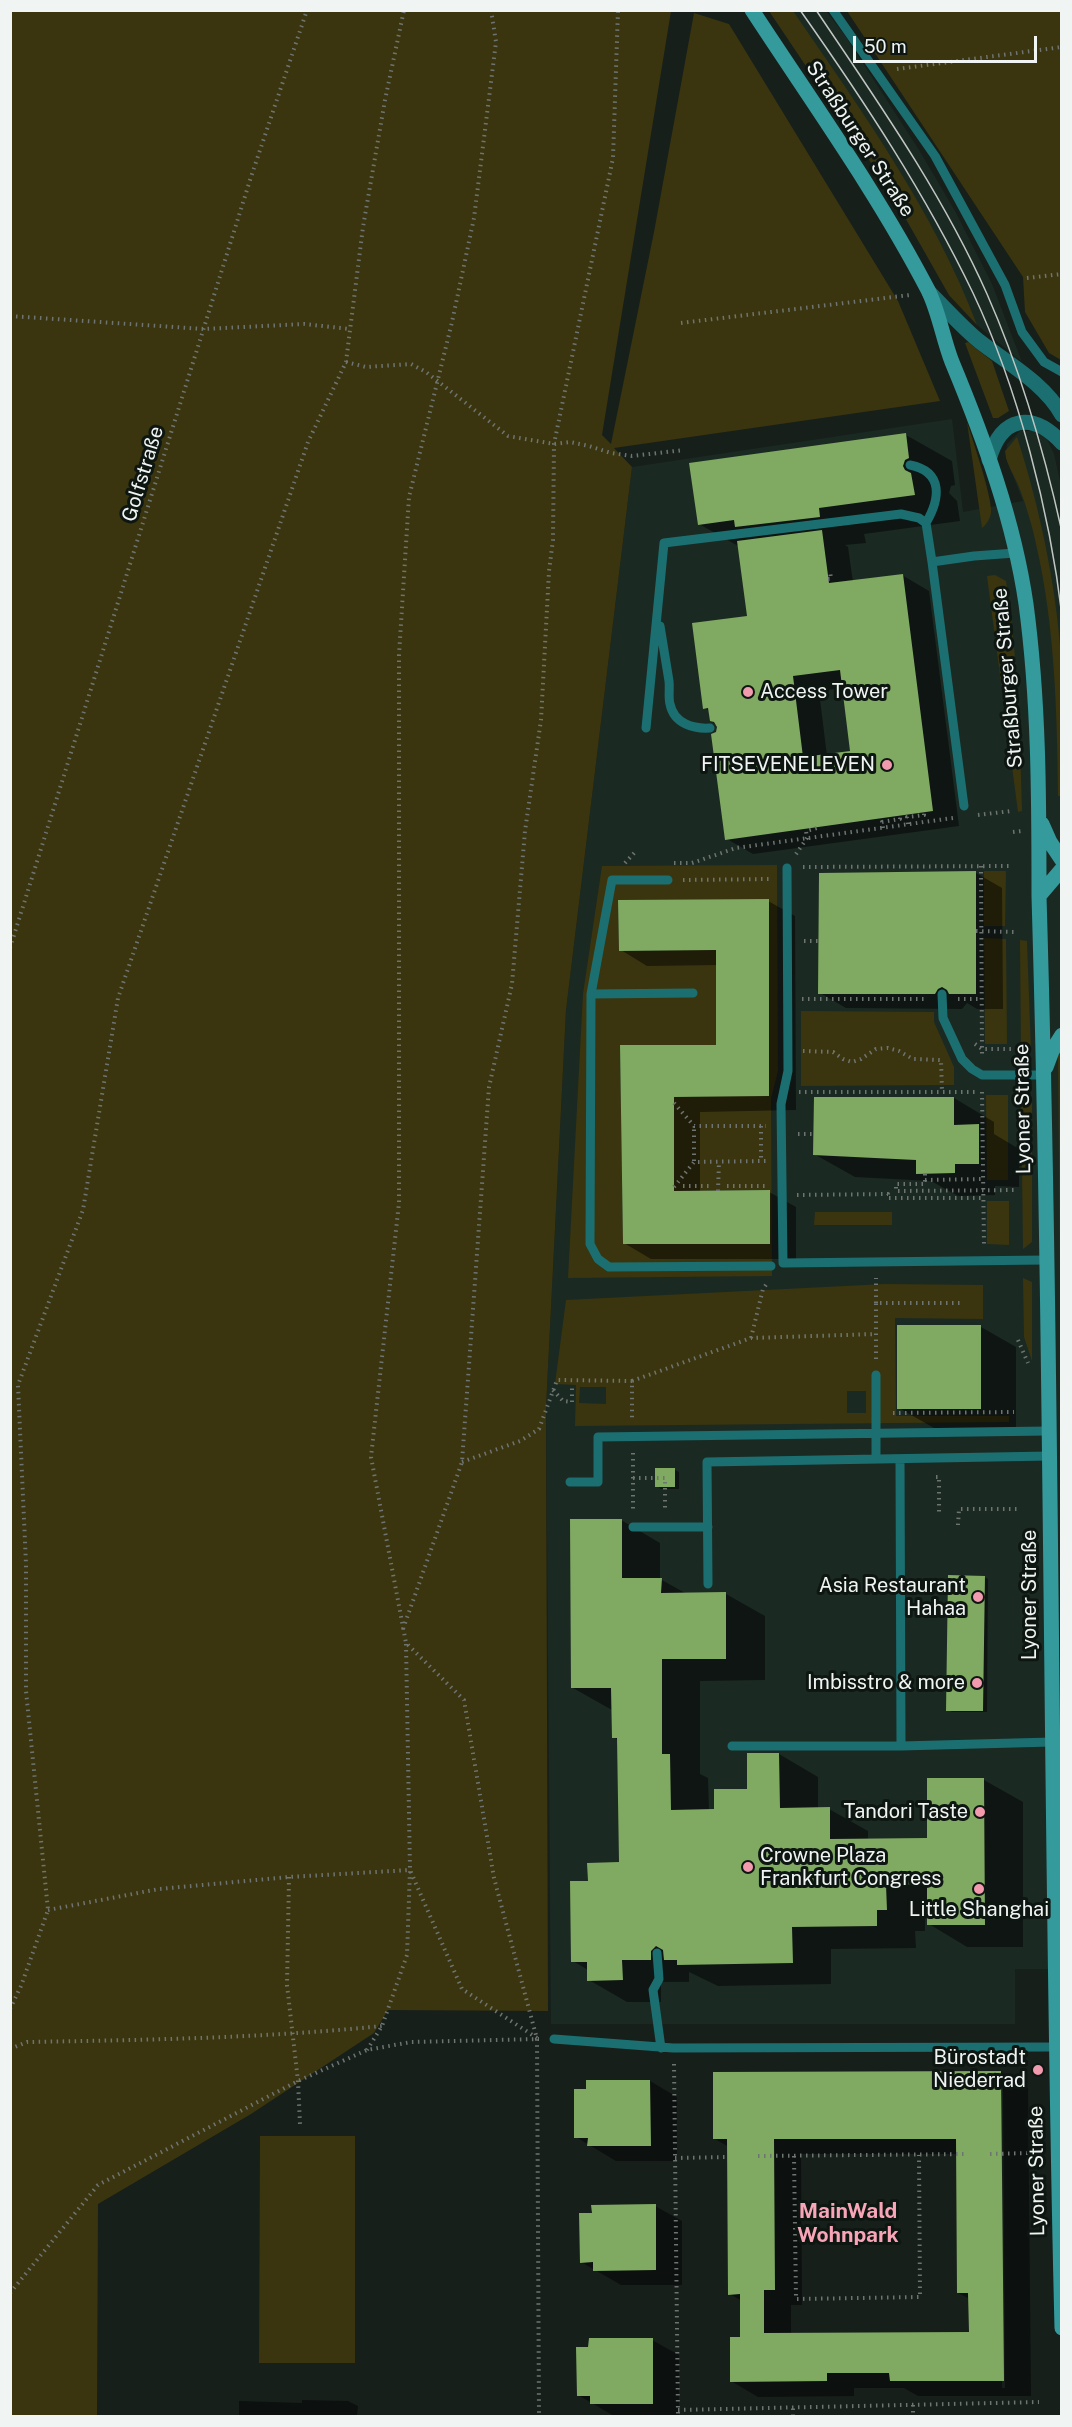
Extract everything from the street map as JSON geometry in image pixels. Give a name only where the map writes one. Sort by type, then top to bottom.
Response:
[{"type":"main road","name":"Straßburger Straße","points":[[752,10],[860,174],[929,292],[951,359],[973,410],[989,459],[1015,552],[1025,603],[1032,664],[1040,818],[1039,896]]},
{"type":"main road","points":[[1040,818],[1050,842],[1062,860]]},
{"type":"main road","points":[[1039,896],[1062,869]]},
{"type":"main road","name":"Lyoner Straße","points":[[1039,896],[1050,1456],[1052,1742],[1058,1982],[1055,2047],[1062,2328]]},
{"type":"main road","points":[[1043,1075],[1062,1035]]},
{"type":"street","name":"Straßburger Straße","points":[[929,292],[963,327],[1035,385],[1050,399],[1062,416]]},
{"type":"street","points":[[989,459],[994,443],[1000,434],[1021,423],[1034,423],[1054,435],[1062,443]]},
{"type":"lane","points":[[833,10],[934,156],[1005,285],[1022,332],[1044,362],[1062,372]]},
{"type":"lane","points":[[910,465],[926,471],[937,488],[935,505],[926,523],[964,806]]},
{"type":"lane","points":[[645,728],[664,543],[901,513],[919,518],[926,523]]},
{"type":"lane","points":[[932,562],[974,555],[1015,552]]},
{"type":"lane","points":[[658,614],[670,687],[670,706],[674,714],[687,725],[694,728],[710,728]]},
{"type":"lane","points":[[787,868],[788,1071],[781,1104],[783,1263],[1046,1260]]},
{"type":"lane","points":[[668,880],[612,880],[591,994],[590,1244],[598,1259],[609,1267],[771,1266]]},
{"type":"lane","points":[[591,994],[693,993]]},
{"type":"lane","points":[[942,996],[943,1018],[962,1059],[972,1069],[982,1075],[1043,1075]]},
{"type":"lane","points":[[876,1375],[876,1459]]},
{"type":"lane","points":[[570,1482],[598,1482],[598,1437],[1049,1431]]},
{"type":"lane","points":[[708,1584],[707,1462],[1050,1456]]},
{"type":"lane","points":[[900,1458],[901,1746]]},
{"type":"lane","points":[[633,1527],[708,1527]]},
{"type":"lane","points":[[732,1746],[901,1746],[1052,1742]]},
{"type":"lane","points":[[657,1953],[659,1979],[654,1990],[661,2048]]},
{"type":"lane","points":[[554,2039],[661,2048],[1055,2047]]},
{"type":"path","name":"Golfstraße","points":[[10,948],[251,177],[307,10]]},
{"type":"path","points":[[10,2009],[21,1986],[48,1910],[26,1691],[26,1564],[18,1385],[83,1210],[118,998],[308,442],[346,362],[363,227],[385,100],[404,10]]},
{"type":"path","points":[[367,2050],[382,2026],[407,1955],[410,1870],[406,1643],[371,1457],[399,1203],[399,656],[409,497],[452,322],[474,218],[485,143],[496,42],[491,10]]},
{"type":"path","points":[[402,1629],[462,1462],[489,1087],[512,984],[525,831],[541,720],[549,571],[554,540],[554,444],[613,158],[618,10]]},
{"type":"path","points":[[897,69],[1062,47]]},
{"type":"path","points":[[1027,278],[1062,273]]},
{"type":"path","points":[[681,323],[911,295]]},
{"type":"path","points":[[10,316],[204,329],[304,324],[350,329]]},
{"type":"path","points":[[346,362],[366,367],[411,364],[426,372],[508,436],[554,444],[570,442],[632,456],[684,450]]},
{"type":"path","points":[[828,579],[831,579],[830,571]]},
{"type":"path","points":[[972,816],[1011,811]]},
{"type":"path","points":[[908,824],[907,817],[924,815],[924,813]]},
{"type":"path","points":[[883,828],[882,822],[900,819],[900,816]]},
{"type":"path","points":[[670,863],[692,863],[736,848],[955,818]]},
{"type":"path","points":[[807,838],[806,831],[821,827]]},
{"type":"path","points":[[625,863],[636,863]]},
{"type":"path","points":[[981,866],[981,886]]},
{"type":"path","points":[[812,867],[1013,866]]},
{"type":"path","points":[[668,880],[788,879]]},
{"type":"path","points":[[976,931],[1014,932]]},
{"type":"path","points":[[788,998],[942,996],[981,999]]},
{"type":"path","points":[[959,999],[960,1009]]},
{"type":"path","points":[[970,1035],[974,1044],[982,1049],[1014,1049]]},
{"type":"path","points":[[788,1051],[833,1052],[852,1062],[876,1049],[888,1048],[913,1059],[941,1060],[942,1092]]},
{"type":"path","points":[[784,1092],[993,1091]]},
{"type":"path","points":[[674,1102],[694,1126],[694,1162],[674,1187]]},
{"type":"path","points":[[694,1126],[782,1126]]},
{"type":"path","points":[[761,1126],[761,1161]]},
{"type":"path","points":[[802,1134],[813,1134]]},
{"type":"path","points":[[718,1161],[718,1191]]},
{"type":"path","points":[[694,1162],[782,1161]]},
{"type":"path","points":[[925,1174],[925,1184],[897,1184],[896,1191],[1017,1190]]},
{"type":"path","points":[[925,1180],[983,1179]]},
{"type":"path","points":[[683,1186],[710,1186]]},
{"type":"path","points":[[727,1186],[765,1186]]},
{"type":"path","points":[[782,1195],[888,1194],[888,1198],[984,1198]]},
{"type":"path","points":[[876,1285],[876,1375]]},
{"type":"path","points":[[751,1338],[763,1289]]},
{"type":"path","points":[[876,1303],[963,1303]]},
{"type":"path","points":[[462,1462],[520,1441],[539,1429],[557,1380],[633,1381],[751,1338],[876,1334]]},
{"type":"path","points":[[632,1414],[633,1381]]},
{"type":"path","points":[[553,1390],[563,1401],[572,1402],[572,1388]]},
{"type":"path","points":[[876,1413],[1018,1412]]},
{"type":"path","points":[[633,1450],[633,1527]]},
{"type":"path","points":[[928,1477],[939,1477],[939,1512]]},
{"type":"path","points":[[633,1478],[665,1478],[665,1527]]},
{"type":"path","points":[[958,1525],[959,1509],[1018,1509]]},
{"type":"path","points":[[406,1643],[464,1700],[494,1878],[537,2038],[539,2416]]},
{"type":"path","points":[[48,1910],[159,1889],[289,1877],[410,1870]]},
{"type":"path","points":[[410,1870],[462,1989],[537,2038]]},
{"type":"path","points":[[289,1877],[287,1985],[298,2081],[300,2124]]},
{"type":"path","points":[[10,2049],[27,2042],[206,2039],[293,2035],[382,2026]]},
{"type":"path","points":[[10,2293],[98,2185],[298,2081],[367,2050],[411,2042],[554,2039]]},
{"type":"path","points":[[674,2048],[678,2416]]},
{"type":"path","points":[[990,2154],[1029,2153]]},
{"type":"path","points":[[758,2156],[967,2154]]},
{"type":"path","points":[[794,2156],[796,2299],[920,2297],[919,2155]]},
{"type":"path","points":[[675,2158],[728,2157]]},
{"type":"path","points":[[678,2410],[1039,2402]]},
{"type":"path","points":[[913,2405],[914,2416]]},
{"type":"path","points":[[793,2407],[793,2416]]},
{"type":"shaded area","points":[[11,10],[671,11],[602,435],[611,444],[654,232],[694,13],[729,24],[898,301],[940,401],[614,448],[632,467],[566,1010],[546,1407],[548,2011],[388,2010],[374,2033],[251,2114],[98,2204],[97,2416],[10,2416]]},
{"type":"shaded area","points":[[769,11],[826,11],[846,37],[919,150],[955,211],[992,284],[1022,362],[977,325],[949,295],[890,191]]},
{"type":"shaded area","points":[[769,11],[793,11],[870,124],[940,242],[977,325],[949,295],[890,191]]},
{"type":"shaded area","points":[[847,11],[1061,11],[1061,360],[1049,353],[1025,312],[1023,277]]},
{"type":"shaded area","points":[[968,342],[992,361],[1009,411],[998,418],[993,418],[965,343]]},
{"type":"shaded area","points":[[952,419],[963,512],[1023,501],[1006,458],[1007,444],[1020,431],[1034,431],[1046,437],[1054,454],[1062,490],[1061,1969],[1015,1969],[1015,2024],[551,2024],[546,1407],[566,1010],[632,467]]},
{"type":"shaded area","points":[[967,422],[991,506],[990,517],[982,528]]},
{"type":"shaded area","points":[[1017,437],[1041,525],[1057,616],[1062,676],[1061,796],[1058,796],[1054,669],[1042,575],[1029,515],[1007,462],[1005,451]]},
{"type":"shaded area","points":[[995,575],[1006,581],[1013,639],[1018,696],[1022,811],[1018,812],[987,576]]},
{"type":"shaded area","points":[[777,865],[778,1071],[771,1099],[772,1276],[568,1278],[583,994],[602,866]],"holes":[[[768,899],[769,1095],[674,1097],[674,1191],[770,1190],[770,1244],[623,1244],[620,1046],[716,1045],[716,950],[619,951],[618,901]]]},
{"type":"shaded area","points":[[984,871],[1006,871],[1005,926],[984,926]]},
{"type":"shaded area","points":[[984,938],[1006,939],[1007,1044],[985,1044]]},
{"type":"shaded area","points":[[1020,940],[1027,941],[1031,1052],[1021,1052]]},
{"type":"shaded area","points":[[801,1011],[934,1012],[934,1022],[954,1067],[954,1085],[801,1086]]},
{"type":"shaded area","points":[[1061,1045],[1062,1507],[1058,1053]]},
{"type":"shaded area","points":[[1021,1089],[1032,1095],[1032,1242],[1023,1249]]},
{"type":"shaded area","points":[[986,1095],[1008,1095],[1008,1180],[987,1180]]},
{"type":"shaded area","points":[[987,1201],[1009,1201],[1009,1245],[987,1244]]},
{"type":"shaded area","points":[[815,1212],[892,1212],[892,1225],[814,1225]]},
{"type":"shaded area","points":[[1023,1278],[1032,1282],[1032,1361],[1024,1337]]},
{"type":"shaded area","points":[[885,1284],[983,1285],[983,1319],[895,1318],[896,1416],[1009,1416],[1009,1422],[575,1426],[576,1385],[555,1384],[566,1300]],"holes":[[[580,1387],[606,1387],[606,1404],[579,1403]],[[847,1391],[866,1391],[866,1413],[847,1413]]]},
{"type":"shaded area","points":[[260,2136],[355,2136],[355,2363],[259,2363]]},
{"type":"building","points":[[906,433],[909,458],[905,460],[903,466],[911,473],[915,495],[819,508],[820,517],[735,527],[734,520],[698,525],[689,463]]},
{"type":"building","name":"Access Tower","points":[[822,530],[829,583],[903,574],[933,811],[725,840],[711,734],[716,732],[717,727],[714,722],[710,721],[708,708],[703,709],[692,623],[747,616],[737,541]],"holes":[[[840,670],[850,751],[803,757],[793,676]]]},
{"type":"building","points":[[976,871],[976,994],[949,994],[942,987],[935,994],[818,994],[819,873]]},
{"type":"building","points":[[769,899],[769,1096],[674,1097],[674,1191],[770,1190],[770,1244],[623,1244],[620,1045],[716,1045],[716,950],[619,951],[618,900]]},
{"type":"building","points":[[814,1097],[954,1097],[954,1125],[979,1124],[979,1164],[955,1164],[955,1173],[916,1174],[916,1160],[813,1155]]},
{"type":"building","points":[[897,1325],[981,1325],[981,1409],[897,1409]]},
{"type":"building","points":[[655,1468],[675,1468],[675,1487],[655,1487]]},
{"type":"building","points":[[570,1519],[622,1519],[622,1578],[662,1578],[661,1593],[726,1592],[726,1659],[662,1659],[662,1754],[670,1754],[671,1810],[714,1809],[714,1789],[747,1789],[747,1753],[779,1753],[780,1808],[830,1807],[830,1839],[927,1838],[927,1778],[984,1778],[985,1925],[927,1925],[927,1884],[886,1885],[887,1910],[877,1910],[877,1926],[792,1927],[793,1963],[677,1965],[677,1960],[664,1960],[663,1950],[656,1946],[651,1951],[651,1960],[622,1960],[623,1980],[587,1981],[587,1962],[571,1962],[570,1881],[588,1881],[587,1863],[619,1862],[617,1738],[612,1738],[611,1688],[571,1688]]},
{"type":"building","points":[[948,1575],[985,1576],[983,1711],[946,1711]]},
{"type":"building","points":[[1001,2071],[1004,2381],[890,2381],[889,2373],[827,2373],[827,2381],[730,2382],[730,2337],[740,2337],[740,2294],[728,2295],[727,2139],[713,2139],[713,2072]],"holes":[[[774,2139],[956,2139],[957,2293],[968,2293],[969,2332],[764,2333],[764,2290],[775,2290]]]},
{"type":"building","points":[[586,2080],[650,2080],[651,2146],[587,2146],[588,2138],[574,2138],[574,2089],[586,2089]]},
{"type":"building","points":[[656,2204],[656,2270],[593,2271],[593,2262],[580,2263],[579,2213],[592,2213],[591,2205]]},
{"type":"building","points":[[589,2338],[653,2338],[653,2404],[590,2404],[590,2396],[577,2396],[576,2347],[588,2347]]},
{"type":"tram line","points":[[800,10],[870,113],[935,219],[989,330],[1018,410],[1030,452],[1049,535],[1062,616]]},
{"type":"tram line","points":[[816,10],[929,184],[987,294],[1011,352],[1030,412],[1062,532]]},
{"type":"place","name":"Access Tower","points":[[748,692]]},
{"type":"place","name":"FITSEVENELEVEN","points":[[887,765]]},
{"type":"place","name":"Asia Restaurant Hahaa","points":[[978,1597]]},
{"type":"place","name":"Imbisstro & more","points":[[977,1683]]},
{"type":"place","name":"Tandori Taste","points":[[980,1812]]},
{"type":"place","name":"Crowne Plaza Frankfurt Congress","points":[[748,1867]]},
{"type":"place","name":"Little Shanghai","points":[[979,1889]]},
{"type":"place","name":"Bürostadt Niederrad","points":[[1038,2070]]},
{"type":"district","name":"MainWald Wohnpark","points":[[848,2224]]}]
